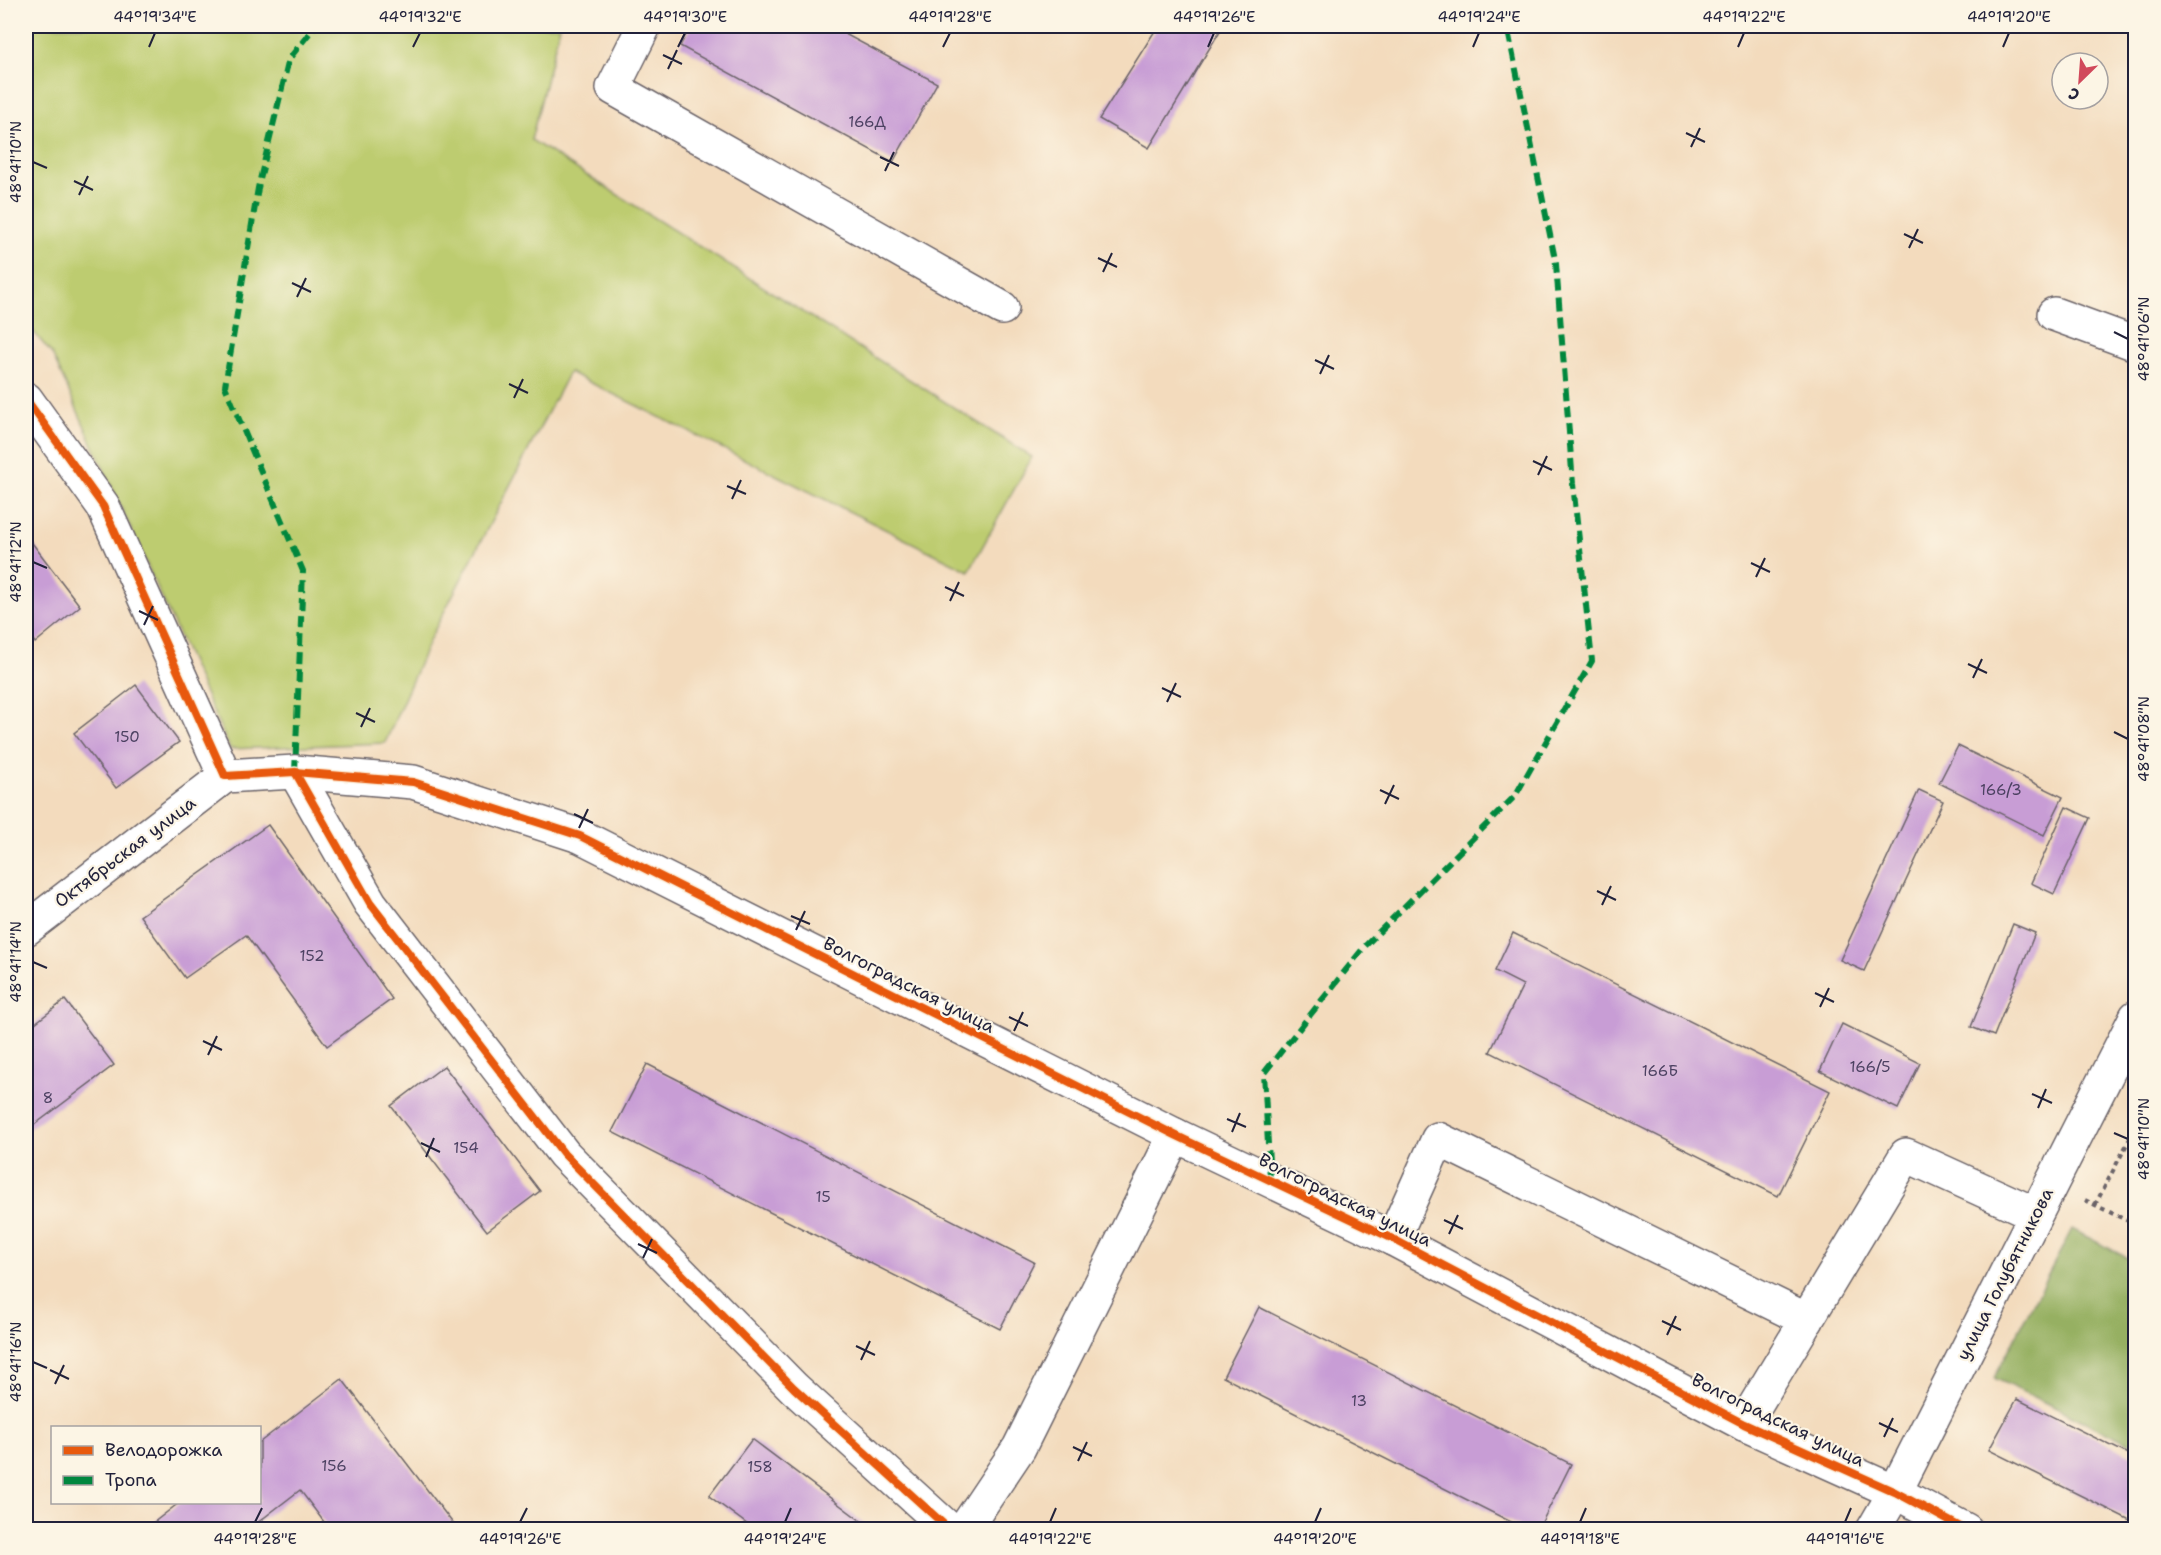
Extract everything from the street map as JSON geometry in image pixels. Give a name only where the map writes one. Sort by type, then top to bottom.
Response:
[{"type":"street","points":[[644,26],[613,88],[1002,308]]},
{"type":"street","points":[[2054,314],[2136,344]]},
{"type":"street","points":[[26,399],[103,506],[225,776]]},
{"type":"street","points":[[295,772],[370,903],[564,1154],[795,1388],[950,1530]]},
{"type":"street","name":"Волгоградская улица","points":[[225,776],[295,772],[413,782],[580,836],[1175,1135],[1393,1239],[1744,1424],[1895,1492],[1966,1530]]},
{"type":"street","name":"Октябрьская улица","points":[[26,929],[225,776]]},
{"type":"street","name":"улица Голубятникова","points":[[1873,1530],[1895,1492],[2136,1017]]},
{"type":"street","points":[[964,1530],[1019,1448],[1175,1135]]},
{"type":"street","points":[[1393,1239],[1438,1139],[1807,1320]]},
{"type":"street","points":[[1744,1424],[1906,1155],[2035,1214]]},
{"type":"path","points":[[2095,1205],[2136,1127]]},
{"type":"path","points":[[2051,1183],[2136,1225]]},
{"type":"green space","points":[[26,26],[560,26],[531,140],[1032,457],[969,571],[569,372],[430,639],[385,743],[230,749],[52,354],[26,323]]},
{"type":"green space","points":[[2072,1229],[2135,1262],[2135,1446],[1994,1378]]},
{"type":"building","points":[[691,26],[830,26],[937,83],[893,162],[680,46]]},
{"type":"building","points":[[1158,26],[1223,26],[1149,148],[1099,119]]},
{"type":"building","points":[[26,535],[80,606],[35,643],[26,630]]},
{"type":"building","points":[[136,685],[179,742],[116,788],[74,733]]},
{"type":"building","points":[[1958,746],[2063,797],[2044,835],[1939,783]]},
{"type":"building","points":[[1919,790],[1943,801],[1864,971],[1840,960]]},
{"type":"building","points":[[2066,807],[2090,818],[2054,894],[2031,883]]},
{"type":"building","points":[[268,825],[392,999],[327,1046],[246,935],[185,978],[140,916]]},
{"type":"building","points":[[2013,924],[2035,933],[1994,1036],[1971,1027]]},
{"type":"building","points":[[1513,933],[1830,1091],[1778,1196],[1490,1052],[1523,985],[1495,971]]},
{"type":"building","points":[[65,1000],[114,1065],[26,1131],[26,1030]]},
{"type":"building","points":[[1842,1024],[1920,1063],[1898,1109],[1820,1071]]},
{"type":"building","points":[[647,1064],[1034,1262],[1000,1329],[612,1132]]},
{"type":"building","points":[[444,1066],[540,1191],[487,1231],[391,1106]]},
{"type":"building","points":[[1259,1307],[1571,1464],[1538,1530],[1527,1530],[1223,1377]]},
{"type":"building","points":[[342,1379],[458,1530],[330,1530],[300,1490],[248,1530],[144,1530],[177,1504],[261,1504],[261,1441]]},
{"type":"building","points":[[2017,1399],[2136,1458],[2136,1523],[1989,1450]]},
{"type":"building","points":[[752,1439],[873,1530],[755,1530],[709,1496]]},
{"type":"marked path","points":[[295,772],[303,571],[225,386],[258,188],[289,59],[315,26]]},
{"type":"marked path","points":[[1270,1180],[1264,1073],[1365,946],[1515,796],[1592,661],[1573,484],[1556,264],[1507,26]]},
{"type":"cycle path","points":[[26,399],[103,506],[225,776],[295,772],[413,782],[580,836],[1175,1135],[1393,1239],[1744,1424],[1895,1492],[1966,1530]]},
{"type":"cycle path","points":[[295,772],[370,903],[564,1154],[794,1388],[950,1530]]}]
